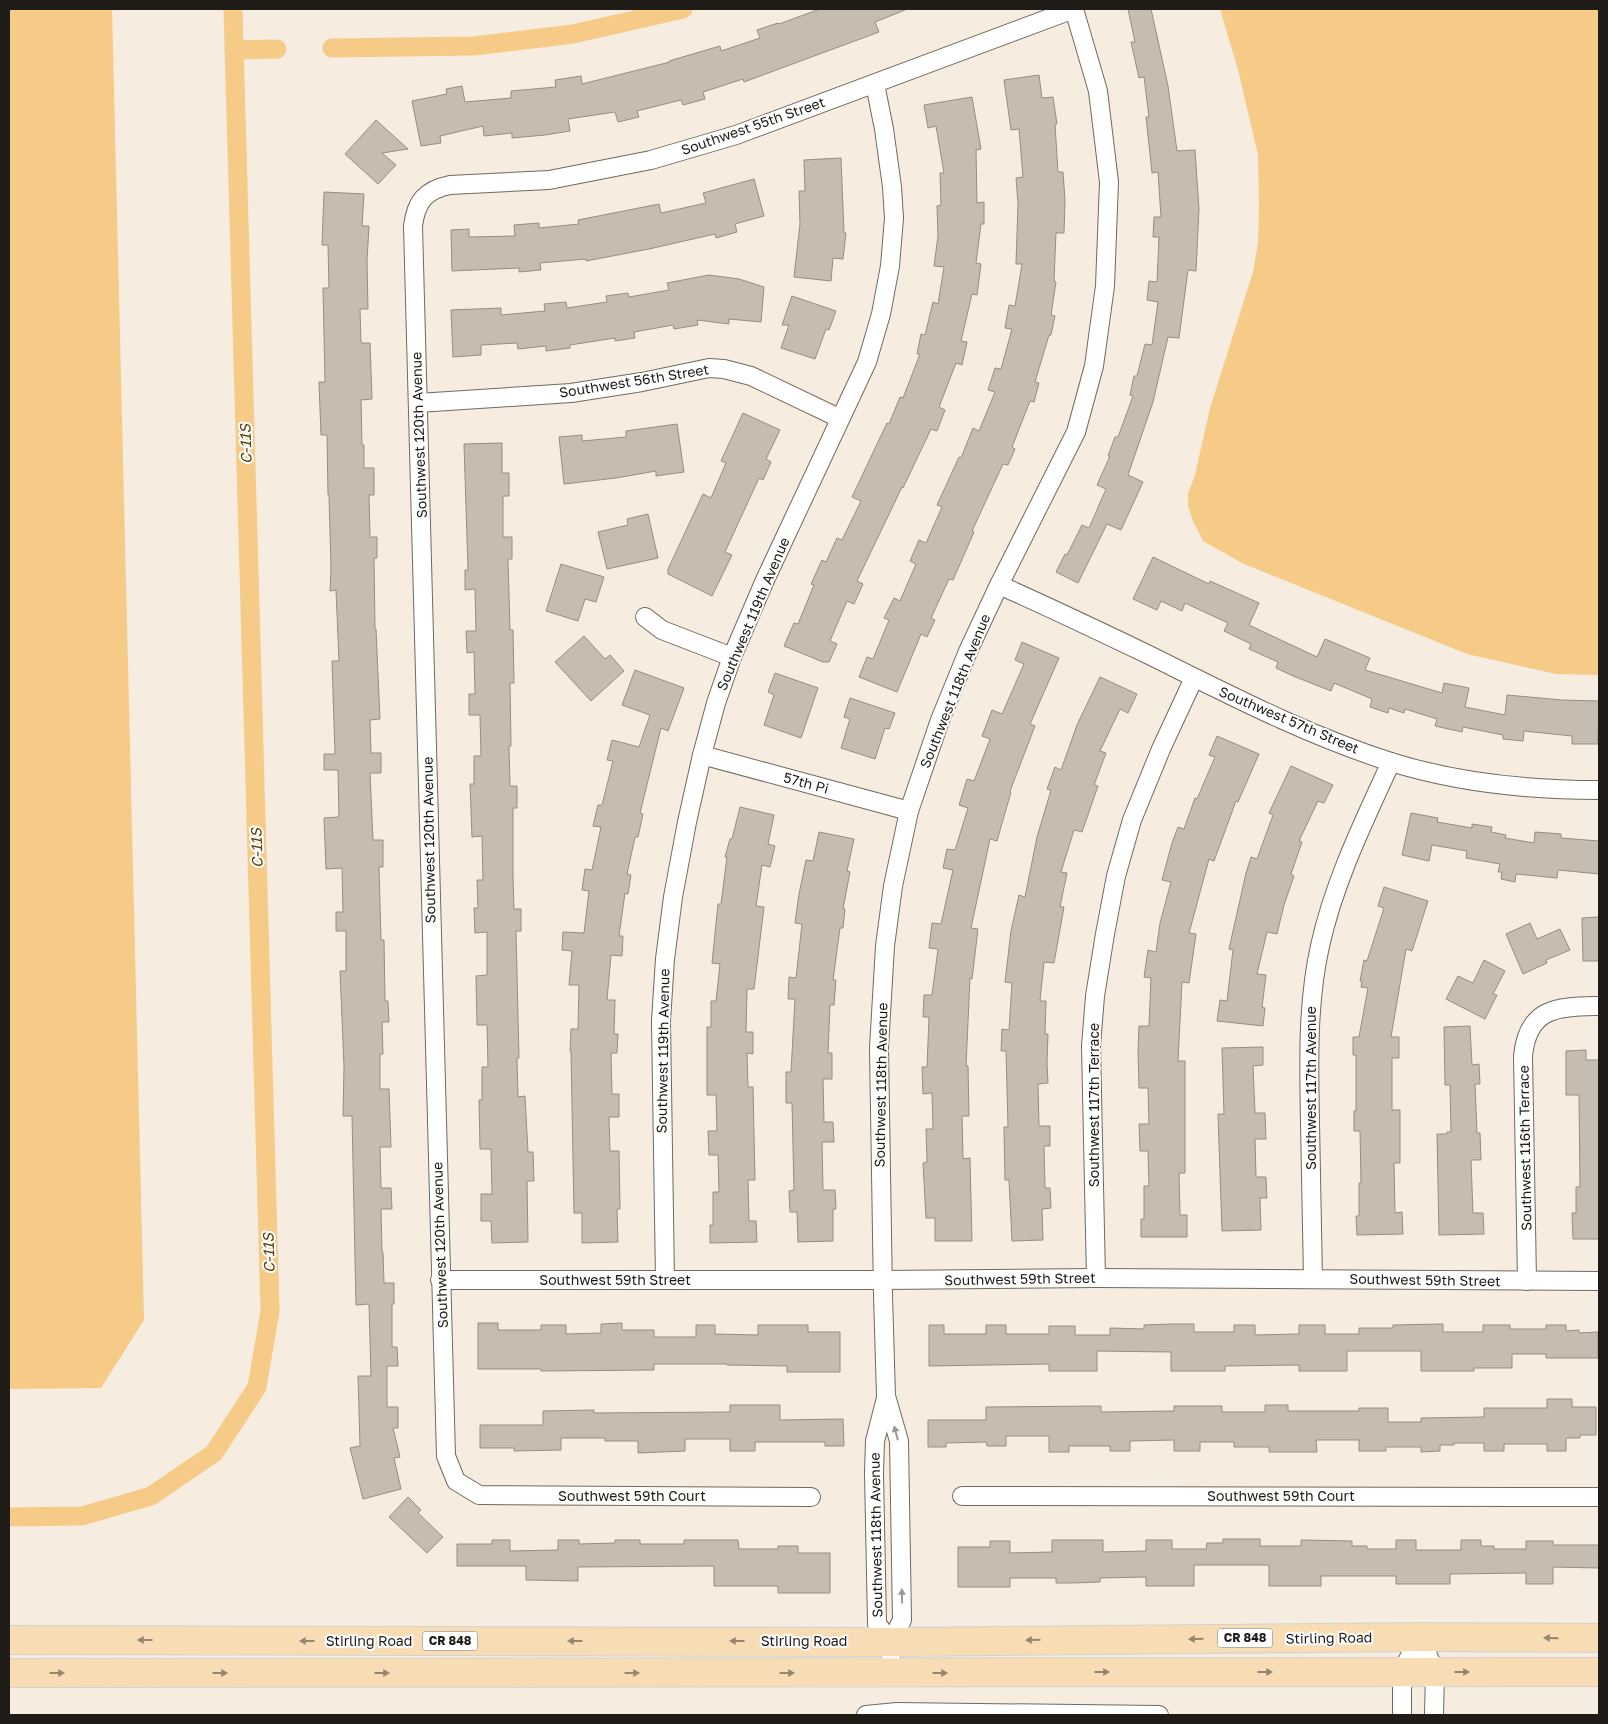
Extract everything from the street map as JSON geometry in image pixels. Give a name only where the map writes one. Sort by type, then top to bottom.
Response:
[{"type":"main road","name":"Stirling Road","points":[[9,1640],[891,1642],[1420,1637],[1599,1638]]},
{"type":"main road","points":[[9,1673],[1599,1672]]},
{"type":"street","name":"Southwest 55th Street","points":[[422,198],[440,188],[450,186],[549,180],[651,160],[736,136],[1074,9]]},
{"type":"street","name":"Southwest 118th Avenue","points":[[891,1673],[891,1642],[902,1620],[899,1441],[886,1396],[883,1280],[878,1048],[885,946],[893,886],[909,811],[940,720],[969,649],[999,585],[1076,432],[1094,366],[1105,286],[1109,182],[1098,92],[1074,9]]},
{"type":"street","name":"Southwest 119th Avenue","points":[[665,1280],[661,1021],[665,959],[673,897],[702,755],[716,703],[732,657],[839,418],[867,362],[881,314],[890,266],[894,218],[892,187],[884,130],[875,84]]},
{"type":"street","name":"Southwest 120th Avenue","points":[[422,198],[413,226],[440,1280],[446,1456],[456,1481]]},
{"type":"street","name":"Southwest 56th Street","points":[[418,402],[571,393],[642,382],[709,368],[724,368],[751,376],[839,418]]},
{"type":"street","name":"Southwest 57th Street","points":[[999,585],[1056,609],[1194,678],[1300,728],[1391,762],[1450,776],[1508,786],[1556,790],[1599,790]]},
{"type":"street","points":[[645,617],[662,630],[732,657]]},
{"type":"street","name":"Southwest 117th Terrace","points":[[1096,1278],[1091,1046],[1095,996],[1105,934],[1116,876],[1132,820],[1161,748],[1194,678]]},
{"type":"street","name":"57th Pi","points":[[702,755],[909,811]]},
{"type":"street","name":"Southwest 117th Avenue","points":[[1313,1279],[1309,1065],[1312,991],[1320,945],[1338,886],[1391,762]]},
{"type":"street","name":"Southwest 116th Terrace","points":[[1527,1282],[1524,1056],[1527,1033],[1538,1019],[1550,1012],[1561,1008],[1599,1006]]},
{"type":"street","name":"Southwest 59th Street","points":[[440,1280],[1096,1278],[1599,1282]]},
{"type":"street","name":"Southwest 118th Avenue","points":[[886,1396],[875,1441],[877,1624],[891,1642]]},
{"type":"street","name":"Southwest 59th Court","points":[[456,1481],[479,1495],[811,1497]]},
{"type":"street","name":"Southwest 59th Court","points":[[962,1496],[1599,1496]]},
{"type":"street","points":[[1402,1715],[1402,1671],[1420,1637]]},
{"type":"street","points":[[1420,1637],[1435,1672],[1434,1715]]},
{"type":"street","points":[[866,1715],[897,1712],[1159,1715]]},
{"type":"shaded area","points":[[9,9],[112,9],[144,1320],[101,1388],[9,1389]]},
{"type":"shaded area","points":[[1220,9],[1599,9],[1599,675],[1556,674],[1467,654],[1244,564],[1203,541],[1188,506],[1188,493],[1195,475],[1210,408],[1253,272],[1258,243],[1258,155],[1238,70]]},
{"type":"building","points":[[820,9],[905,10],[875,22],[879,32],[744,82],[743,79],[703,92],[705,99],[683,105],[681,100],[637,111],[639,117],[618,122],[615,112],[568,119],[570,131],[545,135],[512,138],[512,133],[484,136],[483,126],[440,136],[441,143],[421,146],[412,101],[447,94],[446,89],[462,86],[465,102],[511,98],[511,91],[556,87],[555,80],[581,76],[582,84],[670,62],[720,46],[721,51],[760,38],[757,30]]},
{"type":"building","points":[[1128,9],[1151,9],[1168,86],[1177,151],[1195,150],[1199,209],[1196,271],[1188,270],[1179,338],[1168,337],[1153,402],[1128,475],[1143,482],[1121,530],[1107,524],[1078,583],[1056,572],[1082,525],[1089,528],[1106,489],[1097,485],[1133,396],[1130,395],[1134,376],[1137,376],[1145,344],[1152,345],[1158,302],[1147,300],[1149,281],[1157,282],[1159,237],[1153,237],[1154,217],[1161,217],[1158,172],[1152,173],[1146,117],[1149,117],[1144,77],[1139,78],[1131,42],[1135,42]]},
{"type":"building","points":[[1039,75],[1042,98],[1053,97],[1057,124],[1055,124],[1058,172],[1063,172],[1065,200],[1064,233],[1056,233],[1054,281],[1056,282],[1051,315],[1055,316],[1051,335],[1049,335],[1035,382],[1039,383],[1034,402],[1030,401],[1012,447],[1015,449],[1008,465],[1003,464],[972,531],[974,532],[953,580],[949,579],[931,618],[935,620],[927,637],[921,634],[897,692],[859,677],[867,657],[873,659],[889,620],[884,618],[894,598],[900,601],[916,564],[910,561],[919,540],[926,543],[942,507],[937,505],[959,457],[961,458],[973,428],[979,431],[995,392],[988,390],[995,368],[1001,369],[1012,329],[1005,328],[1009,305],[1015,306],[1022,264],[1016,264],[1018,204],[1016,178],[1023,177],[1019,129],[1011,130],[1004,80]]},
{"type":"building","points":[[972,97],[981,149],[976,150],[977,203],[984,202],[984,224],[981,224],[976,263],[981,264],[977,295],[972,294],[961,341],[967,342],[962,365],[956,363],[939,407],[945,410],[937,431],[931,429],[902,487],[857,581],[863,584],[854,604],[847,601],[830,641],[837,644],[829,662],[823,662],[784,646],[794,623],[798,624],[814,585],[811,584],[822,560],[826,562],[837,538],[842,540],[861,501],[852,497],[887,423],[889,424],[900,397],[903,398],[920,354],[917,354],[921,334],[925,335],[933,302],[938,304],[944,267],[934,266],[938,236],[937,206],[941,205],[940,173],[944,173],[936,126],[928,128],[924,105]]},
{"type":"building","points":[[376,120],[408,149],[382,153],[396,165],[378,184],[345,154]]},
{"type":"building","points":[[841,158],[844,233],[846,233],[843,259],[833,258],[831,281],[794,277],[800,224],[799,191],[805,191],[804,160]]},
{"type":"building","points":[[754,179],[764,216],[735,224],[737,232],[716,238],[715,234],[586,261],[586,259],[540,263],[541,270],[519,272],[519,268],[452,271],[451,230],[469,229],[469,237],[515,236],[514,225],[539,223],[539,228],[579,224],[578,220],[659,204],[661,213],[706,203],[703,193]]},
{"type":"building","points":[[324,192],[364,194],[362,226],[369,226],[367,261],[368,309],[360,309],[361,343],[370,343],[372,399],[361,400],[362,445],[364,445],[364,468],[374,468],[374,495],[369,495],[370,537],[377,537],[377,558],[374,558],[375,629],[380,719],[370,720],[371,753],[381,753],[381,773],[370,773],[373,840],[383,840],[383,867],[379,867],[381,940],[384,940],[385,1001],[388,1001],[389,1022],[382,1022],[383,1054],[380,1054],[380,1089],[389,1089],[391,1147],[380,1147],[381,1188],[391,1188],[392,1209],[381,1209],[382,1252],[384,1283],[394,1283],[392,1347],[397,1347],[398,1366],[387,1366],[387,1407],[398,1407],[398,1428],[393,1428],[400,1457],[394,1458],[401,1489],[363,1499],[350,1448],[360,1446],[358,1376],[371,1376],[369,1304],[356,1305],[352,1116],[343,1116],[344,1066],[340,971],[346,971],[346,931],[336,931],[336,912],[343,912],[342,868],[326,869],[324,818],[339,817],[338,770],[324,770],[324,754],[335,754],[332,661],[339,661],[336,590],[330,591],[327,435],[321,435],[319,382],[325,382],[323,288],[329,288],[328,245],[322,245]]},
{"type":"building","points":[[709,275],[739,279],[764,287],[761,322],[729,319],[729,324],[697,320],[698,325],[674,329],[673,325],[634,332],[635,338],[615,341],[615,338],[570,345],[570,348],[546,351],[546,346],[518,349],[517,343],[481,345],[481,355],[453,357],[451,310],[501,308],[501,315],[545,311],[544,304],[566,302],[567,308],[607,302],[606,296],[628,293],[629,297],[669,290],[667,283]]},
{"type":"building","points":[[792,296],[836,311],[829,330],[826,329],[815,359],[781,348],[789,325],[782,325]]},
{"type":"building","points":[[743,413],[780,430],[766,459],[771,462],[763,480],[759,478],[725,552],[732,555],[712,596],[668,574],[668,569],[703,494],[711,498],[726,463],[721,461]]},
{"type":"building","points":[[677,424],[684,472],[656,476],[656,471],[564,484],[559,437],[582,435],[582,441],[626,437],[626,431]]},
{"type":"building","points":[[502,443],[502,473],[509,473],[509,496],[503,496],[503,537],[512,537],[512,559],[508,559],[510,630],[513,630],[514,683],[510,683],[511,746],[509,746],[510,786],[517,786],[517,808],[513,808],[514,909],[521,909],[521,931],[516,931],[518,1097],[525,1096],[528,1152],[533,1152],[534,1181],[527,1181],[528,1242],[492,1243],[491,1221],[481,1221],[481,1194],[492,1194],[491,1149],[480,1149],[479,1100],[482,1100],[482,1067],[488,1067],[487,1025],[477,1025],[476,976],[487,975],[487,932],[475,933],[474,908],[478,908],[477,880],[483,880],[482,836],[472,837],[470,784],[474,784],[474,756],[481,756],[480,715],[469,715],[469,694],[475,694],[474,652],[467,653],[466,631],[476,631],[475,589],[465,590],[465,570],[468,570],[464,444]]},
{"type":"building","points":[[648,514],[658,558],[607,569],[598,532],[628,525],[627,519]]},
{"type":"building","points":[[1153,557],[1209,584],[1210,581],[1259,603],[1249,625],[1317,657],[1325,639],[1370,658],[1365,670],[1442,693],[1444,683],[1469,688],[1465,707],[1505,715],[1507,695],[1599,701],[1598,744],[1572,744],[1572,736],[1524,731],[1523,741],[1503,739],[1503,735],[1463,727],[1462,732],[1435,726],[1437,719],[1405,709],[1404,713],[1389,708],[1388,713],[1370,707],[1372,699],[1334,683],[1331,691],[1293,676],[1276,668],[1278,662],[1249,649],[1251,644],[1224,631],[1228,623],[1185,603],[1182,611],[1161,601],[1157,610],[1133,599]]},
{"type":"building","points":[[561,564],[604,577],[596,602],[585,599],[578,621],[546,611]]},
{"type":"building","points":[[584,636],[605,659],[610,655],[624,671],[591,701],[555,662]]},
{"type":"building","points":[[1022,642],[1059,658],[1030,724],[1035,726],[1010,791],[997,841],[990,839],[971,928],[978,929],[972,979],[970,978],[966,1066],[968,1066],[969,1116],[962,1116],[963,1159],[970,1158],[972,1241],[935,1241],[935,1218],[926,1218],[923,1163],[927,1162],[926,1129],[933,1129],[932,1093],[923,1094],[922,1067],[927,1067],[929,1017],[923,1017],[924,995],[932,995],[938,949],[929,948],[932,923],[941,924],[953,870],[943,868],[947,849],[955,850],[968,808],[959,805],[967,779],[974,781],[990,739],[982,736],[992,710],[1002,714],[1024,664],[1015,660]]},
{"type":"building","points":[[635,670],[684,688],[668,731],[661,728],[640,813],[643,814],[638,837],[635,837],[627,874],[631,875],[628,894],[625,893],[619,936],[623,936],[622,956],[611,955],[607,1000],[615,1000],[614,1034],[618,1034],[617,1053],[611,1053],[612,1094],[619,1094],[619,1117],[609,1117],[610,1151],[619,1151],[620,1209],[617,1209],[618,1242],[582,1243],[582,1213],[574,1213],[570,1051],[571,1029],[578,1029],[579,985],[569,985],[572,951],[562,950],[563,932],[584,933],[589,891],[582,890],[585,869],[592,870],[601,827],[593,826],[598,805],[602,805],[613,761],[607,760],[612,740],[639,747],[650,715],[622,705]]},
{"type":"building","points":[[775,673],[818,688],[801,738],[764,725],[774,695],[768,692]]},
{"type":"building","points":[[1100,677],[1137,694],[1128,713],[1120,709],[1100,751],[1106,753],[1094,785],[1098,786],[1082,832],[1074,830],[1061,872],[1067,873],[1060,907],[1064,907],[1054,963],[1044,962],[1040,1001],[1046,1001],[1045,1034],[1048,1034],[1048,1083],[1038,1084],[1039,1126],[1050,1126],[1050,1146],[1044,1146],[1045,1188],[1050,1188],[1051,1208],[1042,1209],[1043,1240],[1012,1241],[1009,1180],[1005,1180],[1004,1127],[1008,1127],[1006,1051],[1001,1051],[1002,1029],[1009,1030],[1012,983],[1005,982],[1011,931],[1019,895],[1025,897],[1037,837],[1051,790],[1047,789],[1055,767],[1061,770],[1077,725]]},
{"type":"building","points":[[850,698],[895,713],[889,729],[885,728],[875,759],[841,748],[850,719],[844,717]]},
{"type":"building","points":[[1217,736],[1259,754],[1238,802],[1236,801],[1214,861],[1209,859],[1189,933],[1196,934],[1189,983],[1182,982],[1178,1061],[1185,1061],[1185,1173],[1179,1173],[1180,1215],[1187,1215],[1187,1237],[1141,1237],[1141,1219],[1144,1219],[1144,1186],[1149,1186],[1148,1151],[1140,1151],[1139,1124],[1149,1124],[1148,1088],[1139,1088],[1138,1051],[1139,1026],[1149,1026],[1151,978],[1144,977],[1148,950],[1156,952],[1160,923],[1171,882],[1162,880],[1172,843],[1178,827],[1184,829],[1195,798],[1197,799],[1215,757],[1209,755]]},
{"type":"building","points":[[1291,766],[1333,785],[1324,803],[1318,801],[1299,841],[1302,842],[1291,874],[1294,876],[1277,934],[1267,932],[1257,974],[1266,975],[1262,1007],[1265,1008],[1263,1026],[1217,1021],[1220,1000],[1227,1001],[1233,950],[1229,949],[1246,873],[1251,857],[1257,859],[1273,815],[1269,813]]},
{"type":"building","points":[[740,807],[774,815],[768,844],[775,846],[770,867],[762,865],[756,906],[764,907],[754,989],[747,989],[746,1032],[753,1032],[753,1054],[747,1053],[748,1087],[753,1087],[755,1180],[748,1180],[749,1221],[756,1221],[757,1242],[710,1243],[710,1225],[713,1225],[713,1192],[719,1192],[718,1155],[709,1155],[708,1131],[717,1131],[716,1095],[707,1095],[707,1027],[711,1027],[711,1001],[716,1001],[720,964],[712,963],[718,904],[721,904],[727,857],[725,857],[730,839],[732,839]]},
{"type":"building","points":[[1411,813],[1438,818],[1437,822],[1472,828],[1472,824],[1492,827],[1491,832],[1506,835],[1505,838],[1534,843],[1535,832],[1561,834],[1561,838],[1599,841],[1599,874],[1558,870],[1557,878],[1516,874],[1515,882],[1501,879],[1502,872],[1498,872],[1500,864],[1466,858],[1467,851],[1432,845],[1429,861],[1402,855]]},
{"type":"building","points":[[819,832],[854,839],[847,871],[850,872],[843,909],[845,909],[843,928],[840,928],[833,980],[836,980],[834,1005],[830,1005],[828,1053],[832,1053],[832,1079],[823,1079],[824,1122],[833,1122],[834,1142],[822,1142],[823,1190],[835,1190],[836,1209],[833,1209],[833,1241],[798,1242],[797,1212],[790,1212],[789,1191],[794,1190],[792,1103],[786,1103],[786,1072],[791,1072],[795,999],[788,999],[789,977],[796,978],[802,924],[795,923],[806,860],[813,861]]},
{"type":"building","points":[[1384,887],[1428,901],[1412,951],[1406,949],[1391,1037],[1399,1037],[1399,1058],[1392,1058],[1392,1110],[1400,1110],[1400,1163],[1394,1163],[1395,1213],[1402,1212],[1403,1234],[1357,1235],[1356,1216],[1359,1216],[1359,1183],[1361,1183],[1360,1131],[1354,1131],[1356,1055],[1353,1055],[1353,1037],[1359,1037],[1368,988],[1361,987],[1362,981],[1360,981],[1364,960],[1367,961],[1384,908],[1378,906]]},
{"type":"building","points":[[1599,917],[1599,961],[1583,961],[1582,918]]},
{"type":"building","points":[[1530,923],[1537,939],[1560,929],[1570,950],[1546,960],[1547,963],[1523,974],[1506,934]]},
{"type":"building","points":[[1484,960],[1505,971],[1493,994],[1497,995],[1485,1019],[1446,999],[1458,976],[1473,983]]},
{"type":"building","points":[[1470,1026],[1472,1065],[1479,1064],[1480,1084],[1475,1084],[1477,1133],[1480,1133],[1481,1160],[1471,1160],[1473,1213],[1483,1213],[1484,1234],[1439,1235],[1437,1134],[1451,1132],[1450,1085],[1445,1085],[1444,1027]]},
{"type":"building","points":[[1263,1047],[1263,1065],[1253,1066],[1255,1113],[1265,1113],[1266,1139],[1255,1139],[1256,1177],[1266,1177],[1267,1198],[1260,1198],[1261,1230],[1222,1231],[1218,1114],[1224,1114],[1222,1048]]},
{"type":"building","points":[[1586,1050],[1586,1060],[1599,1060],[1599,1239],[1573,1239],[1572,1213],[1576,1213],[1576,1187],[1580,1187],[1579,1095],[1566,1095],[1566,1051]]},
{"type":"building","points":[[478,1323],[498,1323],[498,1330],[541,1330],[541,1325],[566,1325],[566,1334],[601,1333],[601,1324],[622,1323],[622,1330],[654,1330],[654,1337],[696,1337],[696,1325],[715,1325],[715,1334],[758,1335],[758,1325],[808,1325],[808,1332],[840,1332],[840,1372],[787,1372],[787,1366],[727,1364],[654,1364],[654,1370],[541,1371],[541,1369],[478,1369]]},
{"type":"building","points":[[1194,1324],[1194,1332],[1234,1332],[1234,1325],[1255,1325],[1255,1335],[1299,1334],[1299,1325],[1325,1325],[1325,1334],[1359,1334],[1359,1328],[1393,1328],[1393,1325],[1443,1324],[1443,1332],[1483,1332],[1483,1325],[1510,1325],[1510,1329],[1546,1329],[1546,1325],[1566,1325],[1566,1331],[1579,1330],[1579,1333],[1598,1332],[1598,1358],[1546,1358],[1546,1354],[1512,1354],[1512,1368],[1474,1368],[1474,1371],[1421,1371],[1421,1351],[1347,1351],[1347,1371],[1299,1371],[1299,1365],[1225,1366],[1225,1371],[1171,1371],[1171,1352],[1097,1351],[1097,1371],[1049,1371],[1049,1364],[929,1366],[929,1325],[944,1325],[944,1334],[986,1334],[986,1325],[1006,1325],[1006,1334],[1049,1334],[1049,1326],[1075,1326],[1075,1335],[1110,1335],[1110,1328],[1144,1329],[1144,1325]]},
{"type":"building","points":[[1547,1399],[1572,1399],[1572,1407],[1596,1407],[1596,1435],[1580,1435],[1580,1438],[1566,1438],[1566,1451],[1547,1451],[1547,1444],[1504,1444],[1504,1451],[1484,1451],[1484,1443],[1454,1443],[1454,1445],[1440,1445],[1440,1451],[1421,1452],[1421,1447],[1386,1447],[1386,1451],[1359,1451],[1359,1440],[1316,1440],[1317,1452],[1269,1452],[1269,1447],[1234,1447],[1234,1442],[1200,1442],[1200,1451],[1174,1451],[1174,1440],[1130,1441],[1130,1451],[1110,1451],[1110,1446],[1069,1446],[1069,1452],[1049,1452],[1049,1436],[1006,1436],[1006,1446],[987,1446],[986,1442],[946,1443],[946,1447],[928,1447],[928,1420],[986,1420],[986,1407],[1101,1406],[1101,1412],[1174,1411],[1174,1406],[1222,1406],[1222,1412],[1265,1412],[1265,1405],[1288,1405],[1288,1411],[1359,1411],[1359,1408],[1388,1408],[1388,1422],[1421,1422],[1421,1418],[1484,1417],[1484,1408],[1547,1408]]},
{"type":"building","points":[[730,1405],[780,1405],[780,1420],[843,1419],[844,1446],[825,1446],[825,1442],[755,1442],[755,1451],[730,1451],[730,1439],[685,1439],[685,1451],[638,1453],[638,1441],[605,1441],[605,1438],[561,1438],[561,1450],[514,1451],[514,1448],[480,1448],[480,1425],[543,1425],[543,1411],[594,1410],[594,1413],[730,1412]]},
{"type":"building","points":[[408,1497],[421,1510],[418,1513],[443,1537],[427,1553],[389,1517]]},
{"type":"building","points":[[1223,1539],[1260,1539],[1260,1546],[1301,1546],[1301,1540],[1352,1541],[1352,1546],[1367,1546],[1367,1549],[1396,1549],[1396,1540],[1416,1540],[1416,1550],[1461,1550],[1461,1540],[1481,1540],[1481,1546],[1494,1546],[1494,1549],[1526,1549],[1526,1541],[1553,1541],[1553,1545],[1599,1545],[1599,1568],[1553,1567],[1553,1584],[1526,1584],[1526,1573],[1450,1574],[1450,1584],[1396,1584],[1396,1576],[1321,1576],[1321,1586],[1269,1586],[1269,1565],[1194,1565],[1194,1586],[1146,1586],[1146,1577],[1100,1578],[1100,1582],[1072,1583],[1056,1583],[1056,1578],[1010,1578],[1010,1587],[958,1587],[958,1547],[990,1547],[990,1541],[1010,1541],[1010,1553],[1052,1552],[1052,1540],[1103,1540],[1103,1552],[1146,1551],[1146,1540],[1172,1540],[1172,1549],[1206,1549],[1207,1543],[1223,1543]]},
{"type":"building","points":[[492,1540],[510,1540],[510,1551],[558,1550],[558,1540],[579,1540],[579,1544],[615,1543],[615,1540],[640,1540],[640,1544],[684,1544],[684,1540],[738,1540],[739,1549],[778,1549],[778,1546],[798,1546],[798,1553],[830,1553],[830,1593],[778,1593],[778,1586],[714,1586],[714,1566],[578,1567],[578,1581],[526,1580],[526,1566],[457,1566],[457,1544],[492,1544]]},
{"type":"waterway","name":"C-11S","points":[[9,1517],[82,1516],[151,1496],[214,1453],[257,1387],[270,1311],[233,9]]},
{"type":"waterway","points":[[332,48],[474,46],[573,34],[683,9]]},
{"type":"waterway","points":[[234,50],[277,49]]}]
